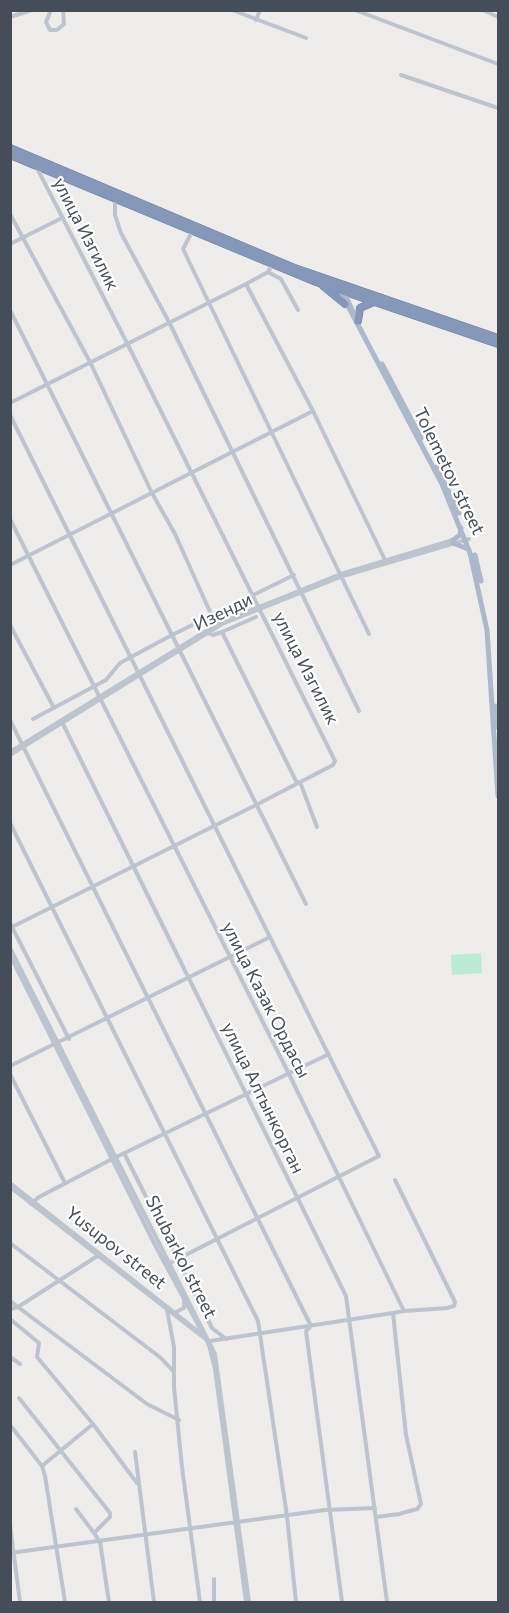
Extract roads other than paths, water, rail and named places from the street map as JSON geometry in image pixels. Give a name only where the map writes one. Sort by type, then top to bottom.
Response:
[{"type":"highway","points":[[10,148],[376,301],[498,344]]},
{"type":"highway","points":[[10,155],[115,197],[270,268],[316,282],[340,286],[498,338]]},
{"type":"highway","points":[[316,282],[345,304]]},
{"type":"highway","points":[[358,321],[360,308],[376,301]]},
{"type":"main road","name":"Tolemetov street","points":[[340,286],[345,304],[431,464],[467,538],[487,630],[496,718],[498,795]]},
{"type":"main road","name":"Tolemetov street","points":[[340,286],[445,482],[467,538],[488,615],[498,744]]},
{"type":"main road","points":[[460,524],[461,532],[453,542],[461,544],[470,553]]},
{"type":"street","points":[[10,17],[32,10]]},
{"type":"street","points":[[51,10],[46,22],[50,30],[57,30],[64,24],[63,10]]},
{"type":"street","points":[[232,10],[306,38]]},
{"type":"street","points":[[256,20],[260,10]]},
{"type":"street","points":[[355,10],[498,64]]},
{"type":"street","points":[[483,10],[498,17]]},
{"type":"street","points":[[401,75],[498,108]]},
{"type":"street","name":"улица Изгилик","points":[[11,926],[299,783],[333,765],[335,756],[36,166]]},
{"type":"street","points":[[115,197],[115,215],[121,233],[169,322],[359,711]]},
{"type":"street","points":[[10,214],[90,362],[152,493],[175,534],[211,614]]},
{"type":"street","points":[[10,244],[62,218]]},
{"type":"street","points":[[192,232],[183,249],[207,302],[273,430],[369,634]]},
{"type":"street","points":[[10,403],[246,284],[270,268],[281,279],[298,310]]},
{"type":"street","points":[[246,284],[313,411],[386,561]]},
{"type":"street","points":[[10,310],[306,904]]},
{"type":"street","points":[[10,565],[313,411]]},
{"type":"street","points":[[10,415],[379,1156],[167,1264]]},
{"type":"street","name":"улица Казак Ордасы","points":[[10,519],[288,1072],[404,1311]]},
{"type":"street","name":"Изенди","points":[[10,754],[207,631],[260,607],[342,575],[467,538]]},
{"type":"street","points":[[33,719],[110,678],[120,663],[211,614],[294,575]]},
{"type":"street","points":[[207,631],[213,635],[256,617]]},
{"type":"street","points":[[10,625],[54,708]]},
{"type":"street","points":[[222,632],[311,804],[317,827]]},
{"type":"street","points":[[10,720],[204,1114],[259,1217],[311,1326]]},
{"type":"street","name":"улица Алтынкорган","points":[[62,722],[346,1296],[387,1602]]},
{"type":"street","points":[[10,823],[258,1321],[287,1516],[296,1602]]},
{"type":"street","points":[[11,926],[69,1039]]},
{"type":"street","points":[[10,1066],[108,1020],[270,937]]},
{"type":"street","points":[[10,948],[57,1045]]},
{"type":"street","points":[[10,955],[57,1045]]},
{"type":"street","name":"Shubarkol street","points":[[57,1045],[183,1297],[208,1340]]},
{"type":"street","points":[[32,1202],[164,1133],[328,1054]]},
{"type":"street","points":[[10,1074],[65,1183]]},
{"type":"street","points":[[124,1153],[179,1258],[212,1328],[226,1339]]},
{"type":"street","points":[[208,1340],[350,1321],[404,1311],[454,1306],[452,1295],[395,1180]]},
{"type":"street","name":"Yusupov street","points":[[10,1185],[208,1340]]},
{"type":"street","points":[[10,1243],[161,1358],[174,1372]]},
{"type":"street","points":[[10,1309],[18,1307],[99,1255]]},
{"type":"street","name":"Yusupov street","points":[[99,1255],[176,1312],[208,1340]]},
{"type":"street","name":"Shubarkol street","points":[[167,1264],[208,1340],[218,1368],[247,1602]]},
{"type":"street","points":[[176,1312],[185,1306],[183,1297]]},
{"type":"street","points":[[10,1301],[147,1404],[179,1420]]},
{"type":"street","points":[[167,1310],[174,1347],[174,1372],[189,1528],[200,1602]]},
{"type":"street","points":[[376,1517],[417,1509],[421,1504],[406,1435],[393,1313]]},
{"type":"street","points":[[10,1319],[39,1343],[37,1357],[93,1424],[139,1485]]},
{"type":"street","points":[[311,1326],[306,1331],[342,1602]]},
{"type":"street","points":[[10,1357],[20,1364]]},
{"type":"street","points":[[19,1398],[110,1513],[110,1517],[94,1533]]},
{"type":"street","points":[[42,1466],[93,1424]]},
{"type":"street","points":[[10,1425],[42,1466],[65,1602]]},
{"type":"street","points":[[135,1452],[154,1602]]},
{"type":"street","points":[[12,1552],[330,1510],[375,1508]]},
{"type":"street","points":[[76,1509],[100,1542],[109,1602]]},
{"type":"street","points":[[10,1525],[20,1602]]},
{"type":"street","points":[[214,1579],[214,1602]]}]
